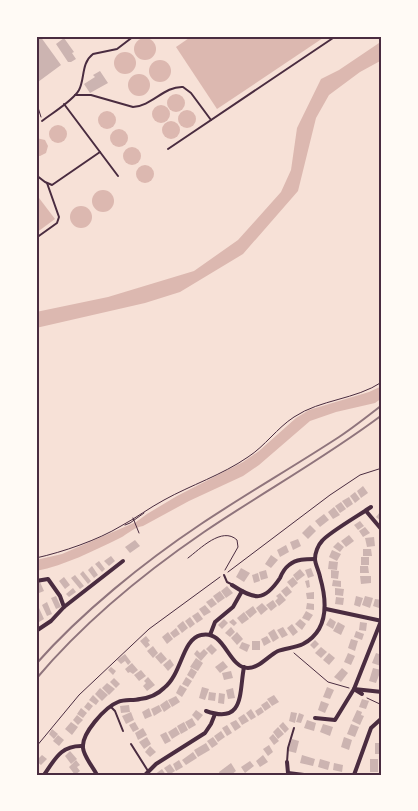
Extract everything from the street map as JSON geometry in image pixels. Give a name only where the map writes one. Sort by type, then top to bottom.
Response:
[{"type":"street","points":[[97,775],[85,754],[83,746],[87,734],[110,706],[120,701],[141,700],[165,688],[176,674],[189,643],[194,637],[210,635],[220,642],[236,662],[244,667],[254,666],[278,651],[305,643],[312,637],[319,628],[326,609],[315,559],[317,549],[322,540],[371,507]]},
{"type":"street","points":[[366,511],[382,530]]},
{"type":"street","points":[[232,585],[251,596],[264,595],[275,585],[287,566],[304,559],[315,559]]},
{"type":"street","points":[[36,631],[51,621],[64,607],[123,561]]},
{"type":"street","points":[[36,581],[48,579],[60,596],[64,607]]},
{"type":"street","points":[[210,635],[215,622],[233,607],[242,591]]},
{"type":"street","points":[[315,718],[335,720],[354,689],[382,621],[326,609]]},
{"type":"street","points":[[206,711],[215,714],[229,714],[234,711],[239,703],[244,667]]},
{"type":"street","points":[[354,689],[382,692]]},
{"type":"street","points":[[354,689],[362,694]]},
{"type":"street","points":[[146,773],[156,764],[205,733],[215,714]]},
{"type":"street","points":[[354,775],[370,728],[382,718]]},
{"type":"street","points":[[44,775],[58,755],[66,749],[74,746],[83,746]]},
{"type":"street","points":[[287,762],[287,774],[304,775]]},
{"type":"lane","points":[[42,120],[75,95],[81,85],[86,63],[92,54],[117,49],[134,36]]},
{"type":"lane","points":[[167,36],[178,36]]},
{"type":"lane","points":[[168,150],[336,36]]},
{"type":"lane","points":[[75,95],[91,95],[139,107],[150,103],[172,88],[183,87],[191,93],[211,120]]},
{"type":"lane","points":[[64,104],[118,176]]},
{"type":"lane","points":[[36,175],[47,183],[56,184],[100,152]]},
{"type":"lane","points":[[36,238],[57,223],[58,220],[58,213],[47,183]]},
{"type":"lane","points":[[224,574],[227,582],[232,585]]},
{"type":"lane","points":[[110,706],[115,711],[123,731]]},
{"type":"lane","points":[[287,762],[288,748],[294,728]]},
{"type":"lane","points":[[131,744],[146,773]]},
{"type":"path","points":[[84,36],[91,38],[93,36]]},
{"type":"path","points":[[36,101],[42,120]]},
{"type":"path","points":[[36,558],[70,549],[130,523],[162,501],[236,465],[250,456],[282,426],[300,413],[371,389],[382,382]]},
{"type":"path","points":[[36,747],[79,695],[149,629],[360,475],[382,468]]},
{"type":"path","points":[[122,526],[146,511]]},
{"type":"path","points":[[132,518],[139,533]]},
{"type":"path","points":[[188,558],[220,536],[232,536],[237,540],[238,547],[224,574]]},
{"type":"path","points":[[289,648],[328,682],[354,689]]},
{"type":"path","points":[[362,694],[382,705]]},
{"type":"shaded area","points":[[192,36],[326,36],[217,109],[176,47]]},
{"type":"shaded area","points":[[145,38],[153,41],[156,49],[153,57],[145,60],[137,57],[134,49],[137,41]]},
{"type":"shaded area","points":[[382,41],[382,60],[360,72],[329,95],[316,118],[298,191],[243,254],[180,292],[145,303],[36,328],[36,312],[108,297],[194,271],[238,240],[281,192],[291,170],[297,128],[321,79],[339,70]]},
{"type":"shaded area","points":[[125,52],[133,55],[136,63],[133,71],[125,74],[117,71],[114,63],[117,55]]},
{"type":"shaded area","points":[[160,60],[168,63],[171,71],[168,79],[160,82],[152,79],[149,71],[152,63]]},
{"type":"shaded area","points":[[139,74],[147,77],[150,85],[147,93],[139,96],[131,93],[128,85],[131,77]]},
{"type":"shaded area","points":[[176,94],[182,97],[185,103],[182,109],[176,112],[170,109],[167,103],[170,97]]},
{"type":"shaded area","points":[[161,105],[167,108],[170,114],[167,120],[161,123],[155,120],[152,114],[155,108]]},
{"type":"shaded area","points":[[187,110],[193,113],[196,119],[193,125],[187,128],[181,125],[178,119],[181,113]]},
{"type":"shaded area","points":[[103,111],[111,111],[116,116],[114,127],[103,129],[98,124],[98,116]]},
{"type":"shaded area","points":[[171,121],[177,124],[180,130],[177,136],[171,139],[165,136],[162,130],[165,124]]},
{"type":"shaded area","points":[[54,125],[62,125],[67,130],[65,141],[54,143],[49,138],[49,130]]},
{"type":"shaded area","points":[[115,129],[123,129],[128,134],[126,145],[115,147],[110,142],[110,134]]},
{"type":"shaded area","points":[[36,138],[45,140],[48,146],[46,153],[40,156],[36,156]]},
{"type":"shaded area","points":[[128,147],[136,147],[141,152],[139,163],[128,165],[123,160],[123,152]]},
{"type":"shaded area","points":[[141,165],[149,165],[154,170],[152,181],[141,183],[136,178],[136,170]]},
{"type":"shaded area","points":[[103,190],[111,193],[114,201],[111,209],[103,212],[95,209],[92,201],[95,193]]},
{"type":"shaded area","points":[[36,194],[55,219],[36,233]]},
{"type":"shaded area","points":[[81,206],[89,209],[92,217],[89,225],[81,228],[73,225],[70,217],[73,209]]},
{"type":"shaded area","points":[[382,386],[382,398],[375,403],[336,412],[310,421],[259,465],[243,476],[189,501],[89,553],[36,571],[36,560],[62,554],[136,522],[177,496],[243,462],[259,451],[296,418],[309,410],[369,392]]},
{"type":"building","points":[[36,36],[40,36],[61,65],[38,82],[36,80]]},
{"type":"building","points":[[64,38],[74,52],[72,53],[76,59],[71,62],[68,62],[56,44]]},
{"type":"building","points":[[100,71],[108,83],[90,93],[84,84],[95,77],[93,75]]},
{"type":"building","points":[[363,486],[368,493],[361,498],[357,491]]},
{"type":"building","points":[[355,492],[360,499],[355,503],[350,496]]},
{"type":"building","points":[[349,497],[353,504],[347,508],[342,501]]},
{"type":"building","points":[[341,502],[346,509],[340,513],[335,506]]},
{"type":"building","points":[[334,507],[340,515],[333,519],[328,512]]},
{"type":"building","points":[[380,512],[382,514],[382,522],[376,517]]},
{"type":"building","points":[[324,514],[329,520],[320,527],[315,521]]},
{"type":"building","points":[[360,521],[364,526],[358,530],[354,525]]},
{"type":"building","points":[[310,525],[316,531],[308,539],[302,533]]},
{"type":"building","points":[[365,527],[370,533],[363,537],[359,531]]},
{"type":"building","points":[[349,535],[354,541],[346,547],[341,541]]},
{"type":"building","points":[[374,537],[375,546],[367,547],[365,538]]},
{"type":"building","points":[[298,539],[301,546],[293,550],[290,542]]},
{"type":"building","points":[[135,540],[140,546],[130,553],[125,547]]},
{"type":"building","points":[[338,542],[344,547],[340,552],[333,547]]},
{"type":"building","points":[[286,545],[289,552],[280,557],[277,550]]},
{"type":"building","points":[[363,549],[371,549],[372,556],[363,556]]},
{"type":"building","points":[[332,550],[341,554],[337,561],[329,557]]},
{"type":"building","points":[[271,555],[278,560],[271,568],[265,564]]},
{"type":"building","points":[[111,556],[115,561],[109,566],[104,561]]},
{"type":"building","points":[[361,557],[369,557],[369,565],[361,565]]},
{"type":"building","points":[[99,561],[105,569],[102,572],[95,564]]},
{"type":"building","points":[[329,561],[338,562],[337,570],[328,569]]},
{"type":"building","points":[[92,566],[98,575],[94,578],[88,570]]},
{"type":"building","points":[[360,566],[368,566],[369,573],[360,573]]},
{"type":"building","points":[[241,568],[250,573],[244,582],[236,577]]},
{"type":"building","points":[[311,568],[314,576],[308,578],[305,570]]},
{"type":"building","points":[[300,569],[305,575],[297,581],[293,575]]},
{"type":"building","points":[[266,570],[268,578],[261,580],[259,572]]},
{"type":"building","points":[[331,570],[339,571],[338,579],[331,578]]},
{"type":"building","points":[[83,571],[91,581],[88,584],[80,574]]},
{"type":"building","points":[[258,573],[260,581],[254,583],[252,575]]},
{"type":"building","points":[[75,575],[84,586],[80,589],[71,578]]},
{"type":"building","points":[[360,576],[371,576],[371,583],[361,584]]},
{"type":"building","points":[[64,577],[70,585],[65,589],[59,581]]},
{"type":"building","points":[[293,577],[298,583],[292,588],[287,582]]},
{"type":"building","points":[[309,580],[310,587],[307,588],[305,581]]},
{"type":"building","points":[[333,580],[341,581],[341,587],[332,586]]},
{"type":"building","points":[[40,582],[44,591],[39,593],[36,584]]},
{"type":"building","points":[[227,586],[233,593],[226,598],[221,591]]},
{"type":"building","points":[[287,586],[292,592],[286,597],[281,591]]},
{"type":"building","points":[[73,588],[76,592],[69,597],[66,594]]},
{"type":"building","points":[[335,588],[344,589],[343,596],[335,595]]},
{"type":"building","points":[[220,591],[225,598],[218,603],[213,596]]},
{"type":"building","points":[[314,592],[314,599],[307,599],[306,593]]},
{"type":"building","points":[[280,593],[286,600],[279,606],[275,601],[278,598],[276,596]]},
{"type":"building","points":[[56,596],[61,607],[56,609],[51,598]]},
{"type":"building","points":[[356,596],[363,598],[360,607],[354,605]]},
{"type":"building","points":[[365,596],[373,598],[370,608],[362,605]]},
{"type":"building","points":[[336,597],[344,598],[343,605],[335,604]]},
{"type":"building","points":[[212,598],[217,604],[211,608],[206,602]]},
{"type":"building","points":[[375,599],[382,600],[379,608],[373,606]]},
{"type":"building","points":[[273,600],[277,606],[271,611],[266,605]]},
{"type":"building","points":[[47,602],[52,614],[47,616],[42,605]]},
{"type":"building","points":[[262,603],[268,609],[261,615],[256,608]]},
{"type":"building","points":[[307,603],[314,604],[314,610],[306,609]]},
{"type":"building","points":[[205,605],[211,612],[204,616],[199,609]]},
{"type":"building","points":[[253,606],[257,612],[250,618],[245,612]]},
{"type":"building","points":[[39,608],[44,619],[39,622],[36,609]]},
{"type":"building","points":[[306,611],[313,615],[309,621],[302,618]]},
{"type":"building","points":[[198,612],[203,619],[197,623],[192,616]]},
{"type":"building","points":[[244,612],[249,619],[242,624],[237,618]]},
{"type":"building","points":[[190,617],[195,624],[190,628],[185,621]]},
{"type":"building","points":[[330,618],[336,622],[333,629],[326,625]]},
{"type":"building","points":[[224,619],[228,623],[222,629],[218,625]]},
{"type":"building","points":[[233,619],[237,623],[234,626],[229,622]]},
{"type":"building","points":[[300,619],[306,624],[302,630],[295,624]]},
{"type":"building","points":[[183,621],[188,628],[182,633],[177,626]]},
{"type":"building","points":[[338,622],[345,626],[341,635],[333,631]]},
{"type":"building","points":[[360,622],[367,623],[366,631],[359,630]]},
{"type":"building","points":[[292,624],[298,632],[293,636],[287,628]]},
{"type":"building","points":[[231,627],[235,632],[230,637],[225,633]]},
{"type":"building","points":[[283,627],[288,635],[282,638],[277,630]]},
{"type":"building","points":[[176,628],[180,634],[174,638],[170,633]]},
{"type":"building","points":[[274,629],[279,638],[273,642],[268,633]]},
{"type":"building","points":[[356,631],[364,634],[362,640],[354,637]]},
{"type":"building","points":[[168,632],[173,639],[167,644],[162,637]]},
{"type":"building","points":[[237,632],[243,639],[237,645],[231,638]]},
{"type":"building","points":[[146,636],[150,641],[148,642],[150,645],[146,648],[140,641]]},
{"type":"building","points":[[267,636],[271,642],[264,646],[261,639]]},
{"type":"building","points":[[351,639],[358,641],[355,651],[348,648]]},
{"type":"building","points":[[315,640],[319,644],[314,649],[310,645]]},
{"type":"building","points":[[252,641],[260,641],[260,650],[252,650]]},
{"type":"building","points":[[242,642],[250,645],[247,652],[239,648]]},
{"type":"building","points":[[211,644],[217,650],[212,655],[206,649]]},
{"type":"building","points":[[153,646],[158,653],[153,658],[147,651]]},
{"type":"building","points":[[321,647],[327,652],[321,658],[315,653]]},
{"type":"building","points":[[204,649],[208,653],[201,661],[194,654],[197,650],[200,653]]},
{"type":"building","points":[[161,652],[167,659],[161,664],[155,657]]},
{"type":"building","points":[[329,653],[335,658],[329,665],[323,660]]},
{"type":"building","points":[[348,653],[355,656],[351,665],[344,662]]},
{"type":"building","points":[[376,653],[382,655],[381,666],[372,663]]},
{"type":"building","points":[[125,654],[131,662],[128,665],[125,661],[121,664],[117,660]]},
{"type":"building","points":[[196,658],[203,663],[198,671],[190,667]]},
{"type":"building","points":[[170,659],[174,665],[168,671],[163,665]]},
{"type":"building","points":[[223,661],[228,667],[220,673],[215,667]]},
{"type":"building","points":[[132,663],[138,670],[133,674],[128,673],[125,669]]},
{"type":"building","points":[[111,667],[116,671],[113,675],[108,670]]},
{"type":"building","points":[[191,668],[197,672],[193,679],[187,675]]},
{"type":"building","points":[[342,668],[348,673],[341,682],[334,677]]},
{"type":"building","points":[[373,668],[381,670],[376,683],[369,681]]},
{"type":"building","points":[[141,670],[146,676],[139,681],[134,675]]},
{"type":"building","points":[[231,671],[233,678],[224,680],[222,673]]},
{"type":"building","points":[[148,677],[155,685],[147,691],[143,686],[146,683],[144,681]]},
{"type":"building","points":[[186,677],[192,681],[188,687],[182,684]]},
{"type":"building","points":[[114,678],[120,684],[116,688],[110,682]]},
{"type":"building","points":[[107,683],[115,689],[109,695],[102,688]]},
{"type":"building","points":[[180,685],[187,689],[182,697],[176,693]]},
{"type":"building","points":[[202,687],[209,689],[205,700],[199,698]]},
{"type":"building","points":[[327,687],[334,690],[330,699],[323,697]]},
{"type":"building","points":[[100,688],[108,695],[102,701],[95,694]]},
{"type":"building","points":[[233,688],[235,698],[228,699],[226,690]]},
{"type":"building","points":[[209,692],[216,693],[215,701],[208,700]]},
{"type":"building","points":[[219,693],[225,694],[224,704],[218,703]]},
{"type":"building","points":[[93,695],[99,701],[96,705],[89,700]]},
{"type":"building","points":[[274,695],[279,702],[272,706],[267,699]]},
{"type":"building","points":[[176,696],[180,702],[172,707],[168,700]]},
{"type":"building","points":[[362,699],[369,701],[366,709],[359,707]]},
{"type":"building","points":[[167,700],[171,707],[164,712],[160,705]]},
{"type":"building","points":[[267,701],[271,707],[265,711],[261,705]]},
{"type":"building","points":[[321,701],[329,704],[325,713],[318,710]]},
{"type":"building","points":[[88,702],[93,706],[89,711],[84,707]]},
{"type":"building","points":[[129,705],[130,712],[121,713],[120,706]]},
{"type":"building","points":[[159,705],[162,711],[154,716],[151,709]]},
{"type":"building","points":[[261,707],[264,712],[258,716],[255,711]]},
{"type":"building","points":[[81,708],[87,713],[83,718],[77,714]]},
{"type":"building","points":[[149,708],[152,716],[145,719],[142,712]]},
{"type":"building","points":[[251,709],[256,717],[251,720],[246,713]]},
{"type":"building","points":[[196,710],[203,715],[198,721],[192,715]]},
{"type":"building","points":[[357,710],[362,712],[361,715],[364,716],[360,725],[352,721]]},
{"type":"building","points":[[131,712],[134,720],[126,724],[122,716]]},
{"type":"building","points":[[291,712],[297,713],[295,723],[289,721]]},
{"type":"building","points":[[299,713],[304,715],[301,723],[296,722]]},
{"type":"building","points":[[244,714],[249,721],[242,725],[238,718]]},
{"type":"building","points":[[77,715],[83,720],[78,725],[73,720]]},
{"type":"building","points":[[192,718],[196,725],[189,729],[185,722]]},
{"type":"building","points":[[236,720],[241,727],[235,731],[230,723]]},
{"type":"building","points":[[307,720],[316,723],[314,731],[304,728]]},
{"type":"building","points":[[71,722],[78,727],[72,735],[65,729]]},
{"type":"building","points":[[135,722],[139,729],[133,732],[129,725]]},
{"type":"building","points":[[184,722],[188,730],[181,734],[177,726]]},
{"type":"building","points":[[283,722],[289,729],[285,733],[279,726]]},
{"type":"building","points":[[323,724],[333,727],[330,736],[320,732]]},
{"type":"building","points":[[351,724],[359,727],[355,737],[347,734]]},
{"type":"building","points":[[227,725],[232,733],[227,736],[222,728]]},
{"type":"building","points":[[176,727],[180,734],[172,739],[168,732]]},
{"type":"building","points":[[278,727],[284,734],[278,739],[273,732]]},
{"type":"building","points":[[143,728],[147,735],[138,740],[135,733]]},
{"type":"building","points":[[52,729],[58,734],[54,739],[49,734]]},
{"type":"building","points":[[221,731],[225,737],[218,742],[214,736]]},
{"type":"building","points":[[166,732],[171,741],[165,744],[160,735]]},
{"type":"building","points":[[273,734],[279,741],[274,745],[269,738]]},
{"type":"building","points":[[58,735],[64,740],[59,746],[53,741]]},
{"type":"building","points":[[147,737],[151,744],[144,749],[139,742]]},
{"type":"building","points":[[213,737],[218,744],[212,748],[207,741]]},
{"type":"building","points":[[344,737],[352,740],[349,750],[341,747]]},
{"type":"building","points":[[292,739],[299,741],[296,753],[288,751]]},
{"type":"building","points":[[206,743],[210,750],[198,757],[194,750]]},
{"type":"building","points":[[375,743],[382,743],[382,754],[375,754]]},
{"type":"building","points":[[269,745],[273,752],[268,756],[263,749]]},
{"type":"building","points":[[150,746],[156,752],[150,757],[145,752]]},
{"type":"building","points":[[70,751],[77,759],[71,764],[65,756]]},
{"type":"building","points":[[193,752],[197,758],[186,765],[182,760]]},
{"type":"building","points":[[42,755],[47,759],[41,765],[36,761]]},
{"type":"building","points":[[263,755],[268,762],[260,767],[256,761]]},
{"type":"building","points":[[302,755],[315,759],[313,766],[300,763]]},
{"type":"building","points":[[320,759],[330,762],[328,770],[318,767]]},
{"type":"building","points":[[370,759],[378,759],[378,772],[370,772]]},
{"type":"building","points":[[76,760],[80,765],[77,767],[80,771],[75,775],[69,767]]},
{"type":"building","points":[[179,760],[183,767],[176,771],[173,764]]},
{"type":"building","points":[[250,761],[254,766],[245,773],[241,767]]},
{"type":"building","points":[[231,763],[236,771],[231,775],[220,775],[219,772]]},
{"type":"building","points":[[334,763],[343,765],[342,772],[333,770]]},
{"type":"building","points":[[170,764],[175,771],[169,775],[164,768]]},
{"type":"building","points":[[162,769],[166,775],[154,775]]},
{"type":"railway","points":[[36,664],[93,607],[179,539],[339,437],[382,405]]},
{"type":"railway","points":[[36,679],[94,618],[159,564],[226,517],[338,446],[382,415]]}]
